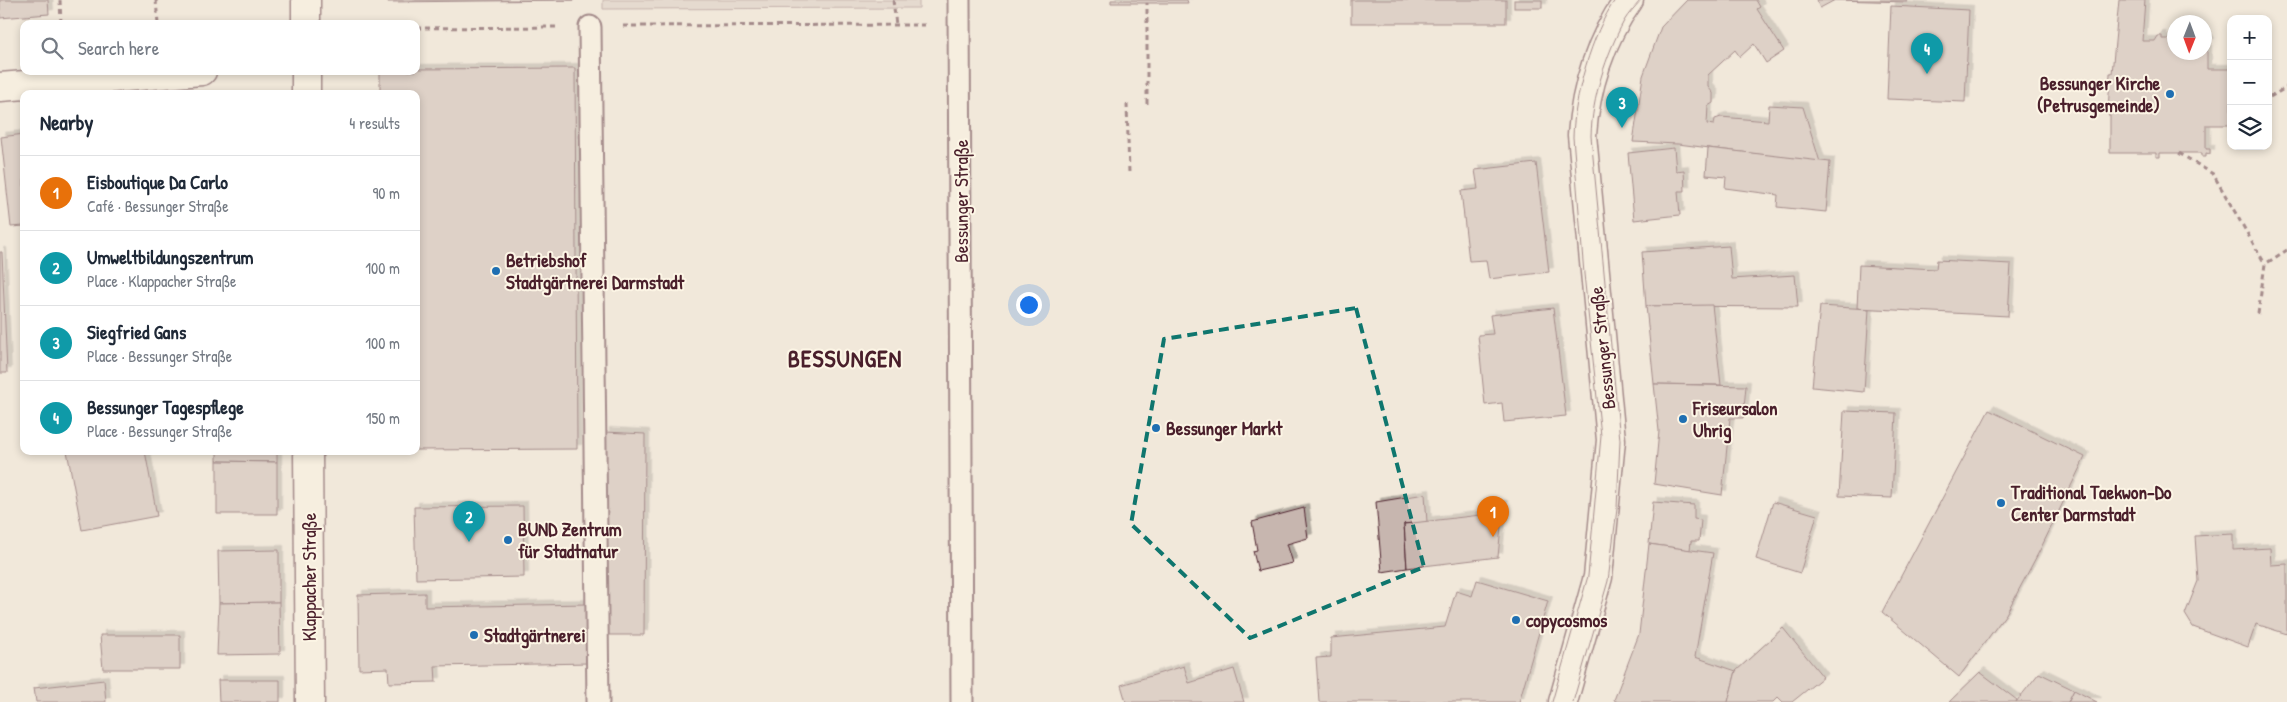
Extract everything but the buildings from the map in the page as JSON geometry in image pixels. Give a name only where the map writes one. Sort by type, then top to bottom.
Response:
[{"type":"street","points":[[306,0],[306,20]]},
{"type":"street","name":"Bessunger Straße","points":[[1563,702],[1598,577],[1611,440],[1582,135],[1583,118],[1596,66],[1617,16],[1629,0]]},
{"type":"street","points":[[0,87],[152,75]]},
{"type":"street","points":[[306,75],[306,90]]},
{"type":"street","name":"Klappacher Straße","points":[[308,455],[310,702]]},
{"type":"lane","name":"Bessunger Straße","points":[[959,0],[962,702]]},
{"type":"lane","points":[[590,27],[598,702]]},
{"type":"path","points":[[60,0],[61,20]]},
{"type":"path","points":[[156,0],[158,20]]},
{"type":"path","points":[[893,0],[896,24]]},
{"type":"path","points":[[1147,3],[1147,104]]},
{"type":"path","points":[[420,28],[896,24],[960,26]]},
{"type":"path","points":[[2272,96],[2287,87]]},
{"type":"path","points":[[1127,104],[1129,174]]},
{"type":"path","points":[[2180,153],[2213,174],[2265,264],[2258,314]]},
{"type":"path","points":[[2265,264],[2287,250]]},
{"type":"highlighted area","points":[[1356,308],[1424,567],[1250,638],[1131,524],[1164,339]]},
{"type":"shaded area","points":[[603,0],[919,0],[919,8],[603,9]]},
{"type":"tram line","points":[[1552,702],[1588,576],[1601,436],[1584,274],[1573,137],[1574,121],[1581,85],[1592,47],[1615,0]]},
{"type":"tram line","points":[[1573,702],[1608,581],[1617,509],[1620,440],[1591,136],[1592,122],[1597,92],[1611,48],[1624,21],[1641,0]]},
{"type":"place","name":"Bessunger Tagespflege","points":[[1927,74]]},
{"type":"place","name":"Bessunger Kirche (Petrusgemeinde)","points":[[2170,94]]},
{"type":"place","name":"Siegfried Gans","points":[[1622,128]]},
{"type":"place","name":"Betriebshof Stadtgärtnerei Darmstadt","points":[[496,271]]},
{"type":"place","name":"Friseursalon Uhrig","points":[[1683,419]]},
{"type":"place","name":"Bessunger Markt","points":[[1156,428]]},
{"type":"place","name":"Traditional Taekwon-Do Center Darmstadt","points":[[2001,503]]},
{"type":"place","name":"Eisboutique Da Carlo","points":[[1493,537]]},
{"type":"place","name":"BUND Zentrum für Stadtnatur","points":[[508,540]]},
{"type":"place","name":"Umweltbildungszentrum","points":[[469,542]]},
{"type":"place","name":"copycosmos","points":[[1516,620]]},
{"type":"place","name":"Stadtgärtnerei","points":[[474,635]]},
{"type":"district","name":"BESSUNGEN","points":[[845,359]]}]
